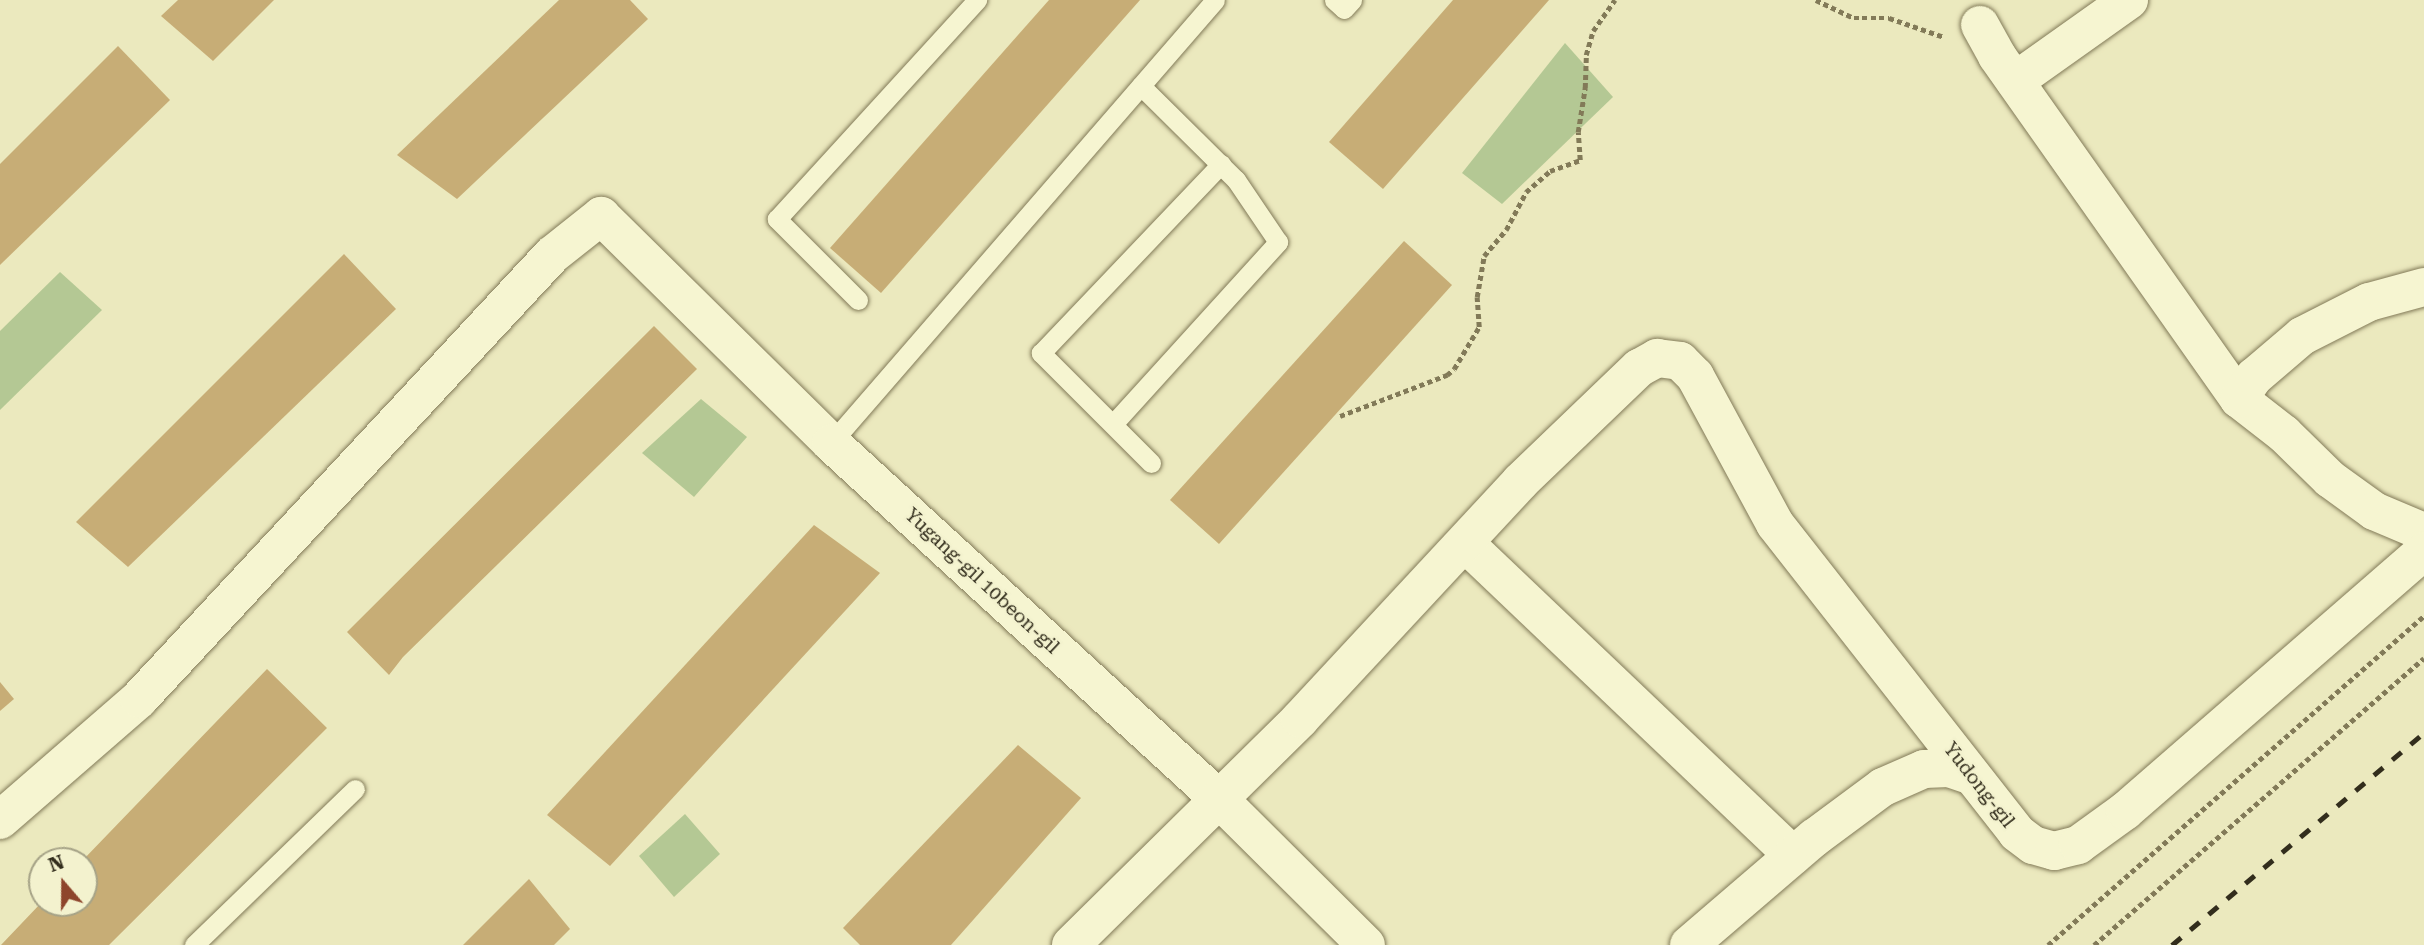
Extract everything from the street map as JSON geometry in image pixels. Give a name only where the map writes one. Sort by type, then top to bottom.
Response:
[{"type":"street","points":[[2129,0],[1997,54],[2239,399],[2284,434],[2341,487],[2374,511],[2424,532]]},
{"type":"street","name":"Yugang-gil 10beon-gil","points":[[0,820],[139,699],[543,264],[601,216],[831,443],[1219,799],[1366,945]]},
{"type":"street","points":[[2239,399],[2254,377],[2302,336],[2369,302],[2424,287]]},
{"type":"street","name":"Yudong-gil","points":[[1071,945],[1300,719],[1520,482],[1639,368],[1657,358],[1680,361],[1695,376],[1775,524],[2017,833],[2034,845],[2054,851],[2078,845],[2125,811],[2424,551]]},
{"type":"street","points":[[1465,543],[1793,855]]},
{"type":"street","points":[[1689,945],[1793,855],[1864,799],[1905,776],[1924,769],[1949,768],[1972,776]]},
{"type":"lane","points":[[858,300],[777,219],[977,0]]},
{"type":"lane","points":[[1334,0],[1344,9],[1352,0]]},
{"type":"lane","points":[[831,443],[1141,86],[1206,3]]},
{"type":"lane","points":[[1113,424],[1278,242],[1236,180],[1141,86]]},
{"type":"lane","points":[[1151,463],[1041,354],[1221,164]]},
{"type":"lane","points":[[194,945],[355,789]]},
{"type":"path","points":[[1340,416],[1447,375],[1454,369],[1479,327],[1477,297],[1484,256],[1506,230],[1526,192],[1550,171],[1580,160],[1578,132],[1585,88],[1586,55],[1593,31],[1615,0]]},
{"type":"path","points":[[1816,0],[1854,18],[1894,20],[1997,54]]},
{"type":"path","points":[[2048,945],[2424,616]]},
{"type":"path","points":[[2094,945],[2424,658]]},
{"type":"green space","points":[[1565,43],[1613,97],[1502,204],[1462,173]]},
{"type":"green space","points":[[60,272],[102,310],[0,410],[0,331]]},
{"type":"green space","points":[[701,399],[747,437],[694,497],[642,453]]},
{"type":"green space","points":[[685,814],[720,854],[674,897],[639,856]]},
{"type":"building","points":[[178,0],[274,0],[213,61],[161,16]]},
{"type":"building","points":[[559,0],[630,0],[648,19],[457,199],[397,155]]},
{"type":"building","points":[[1049,0],[1140,0],[881,293],[830,248]]},
{"type":"building","points":[[1453,0],[1549,0],[1383,189],[1329,142]]},
{"type":"building","points":[[118,46],[170,100],[0,265],[0,164]]},
{"type":"building","points":[[1404,241],[1452,285],[1219,544],[1170,500]]},
{"type":"building","points":[[344,254],[396,309],[128,567],[76,522]]},
{"type":"building","points":[[654,326],[697,369],[403,657],[389,675],[347,632]]},
{"type":"building","points":[[814,525],[880,573],[610,866],[547,815]]},
{"type":"building","points":[[267,669],[327,728],[109,945],[1,945],[28,917],[98,917],[98,847],[95,847]]},
{"type":"building","points":[[0,682],[14,699],[0,711]]},
{"type":"building","points":[[1018,745],[1081,798],[951,945],[860,945],[843,928]]},
{"type":"building","points":[[529,879],[570,929],[554,945],[463,945]]},
{"type":"railway","points":[[2172,945],[2424,733]]}]
